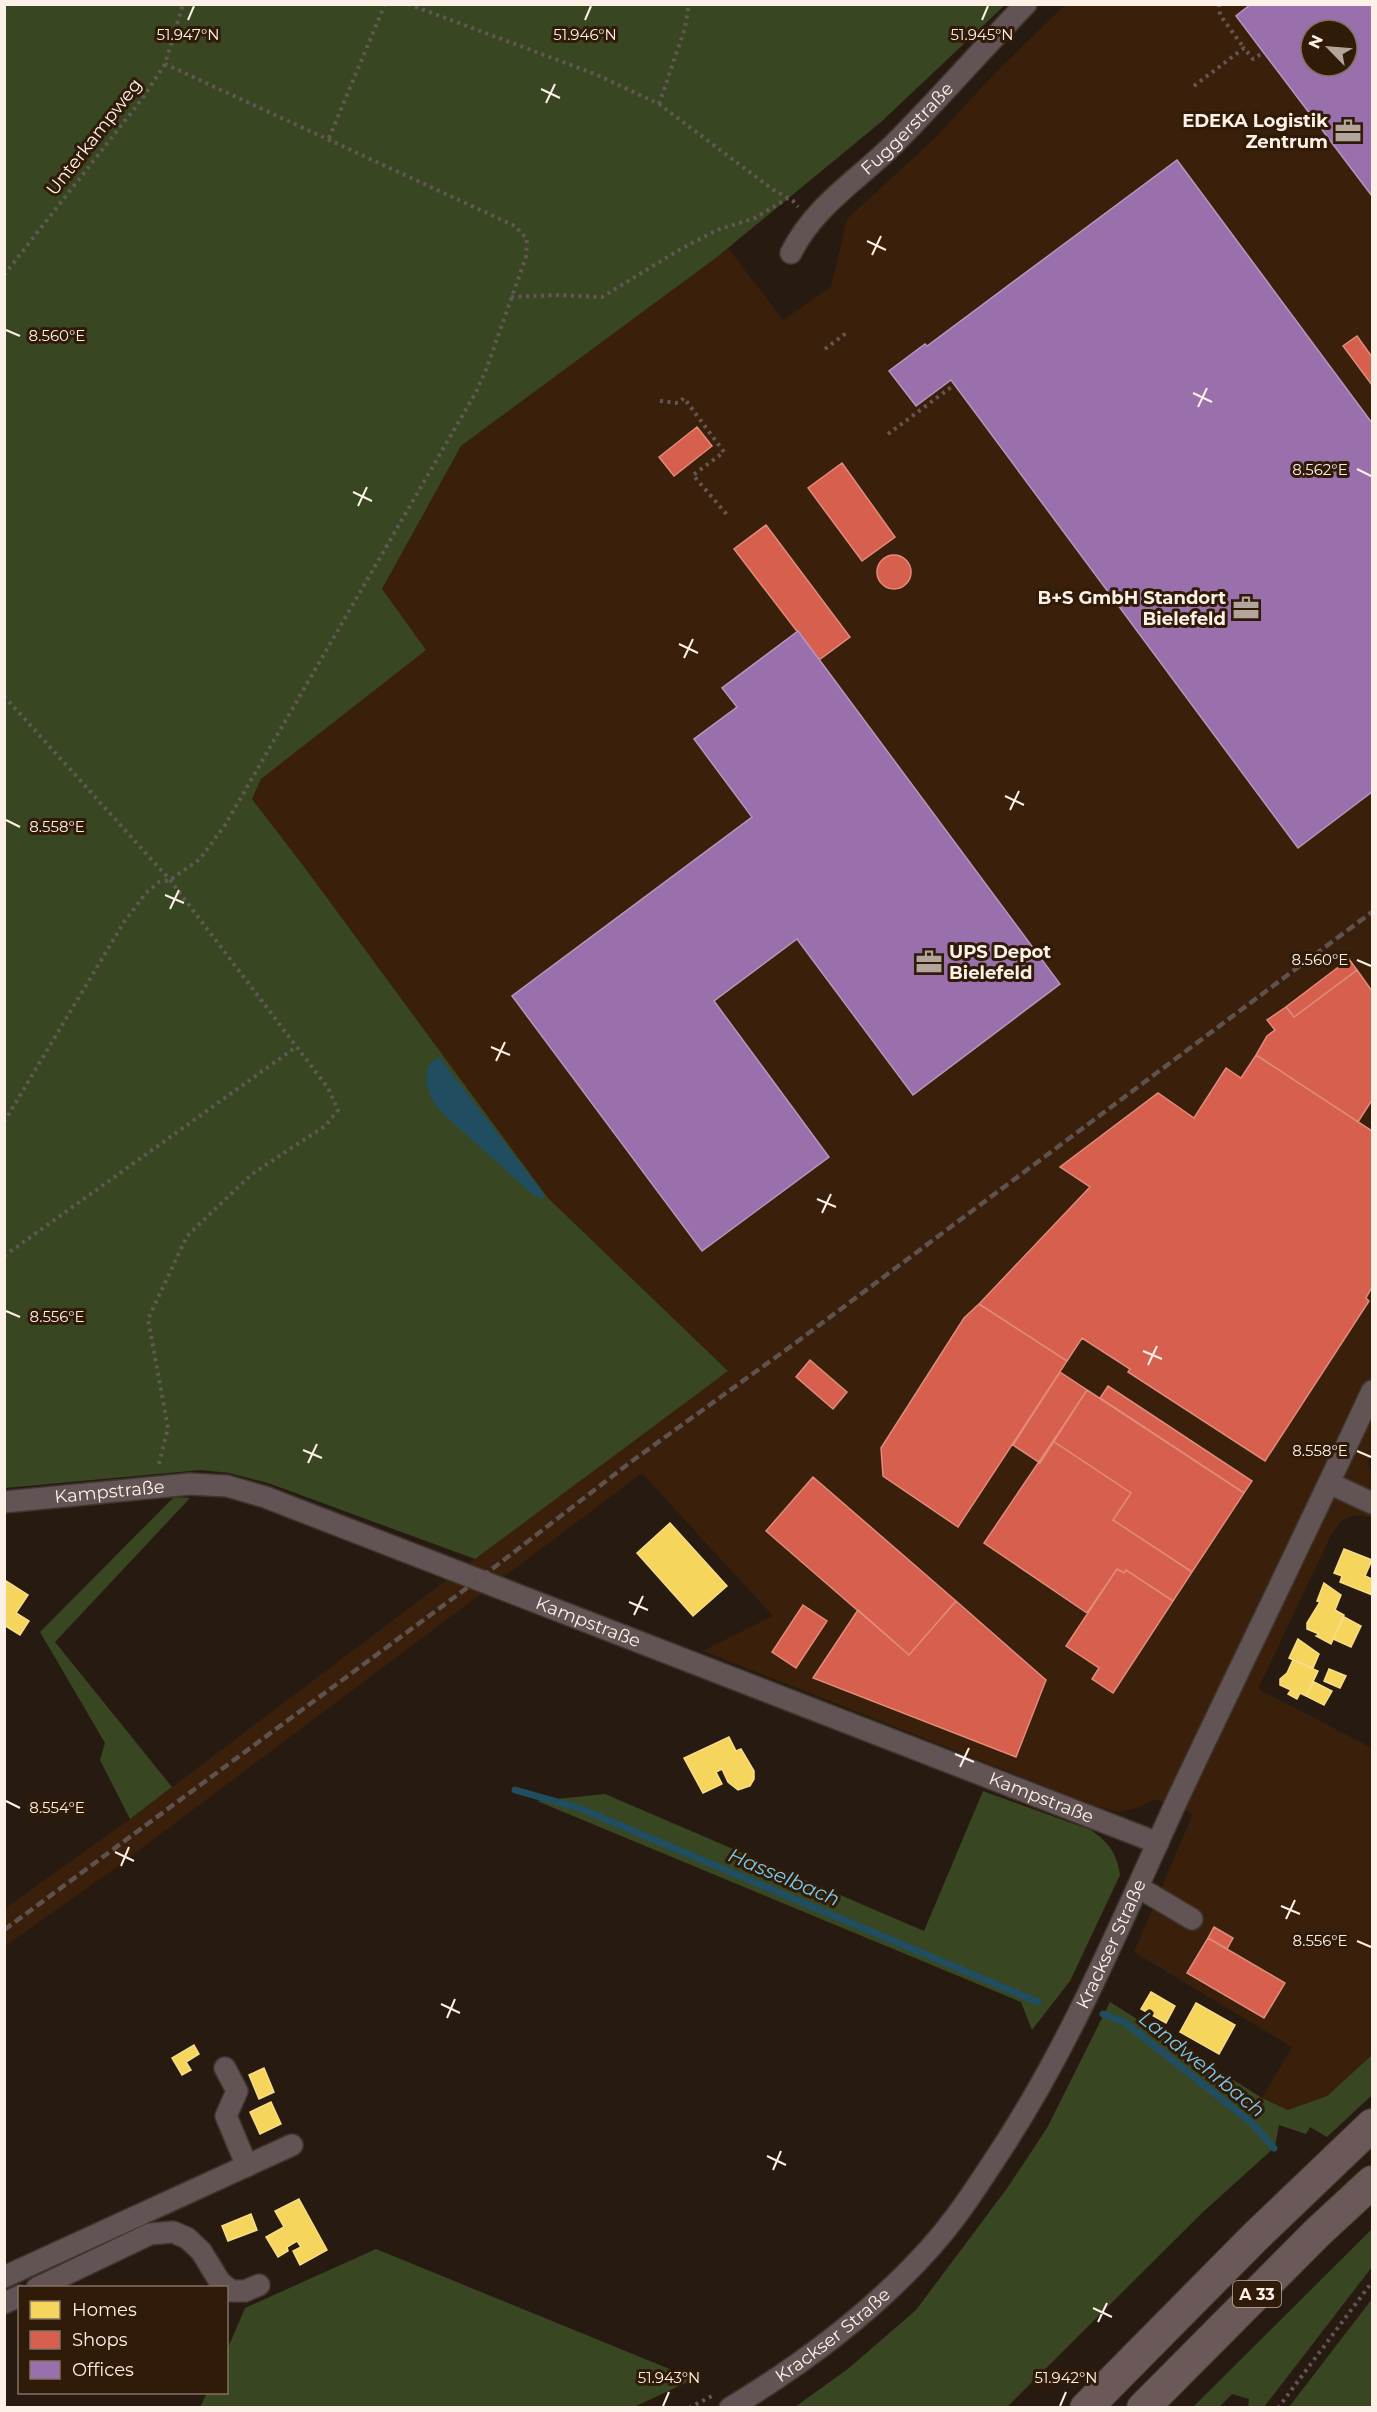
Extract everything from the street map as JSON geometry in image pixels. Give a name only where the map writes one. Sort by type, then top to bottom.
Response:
[{"type":"highway","name":"A 33","points":[[1086,2408],[1233,2259],[1372,2125]]},
{"type":"highway","name":"A 33","points":[[1143,2408],[1309,2241],[1372,2182]]},
{"type":"street","name":"Fuggerstraße","points":[[791,253],[800,234],[814,216],[894,144],[1026,4]]},
{"type":"street","name":"Krackser Straße","points":[[723,2401],[786,2371],[839,2333],[931,2247],[966,2202],[1044,2083],[1074,2024],[1372,1391]]},
{"type":"street","points":[[1329,1483],[1372,1503]]},
{"type":"street","name":"Kampstraße","points":[[4,1502],[190,1484],[227,1486],[265,1497],[1158,1843]]},
{"type":"street","points":[[1138,1887],[1192,1919]]},
{"type":"street","points":[[225,2068],[237,2091],[226,2116],[247,2166]]},
{"type":"street","points":[[4,2277],[292,2145]]},
{"type":"street","points":[[41,2286],[150,2234],[173,2232],[187,2238],[201,2251],[225,2286]]},
{"type":"street","points":[[228,2289],[231,2291],[245,2291],[259,2285]]},
{"type":"street","points":[[4,2303],[18,2297]]},
{"type":"path","name":"Unterkampweg","points":[[4,275],[142,99],[165,64],[183,4]]},
{"type":"path","points":[[329,138],[385,4]]},
{"type":"path","points":[[408,4],[595,74],[659,104],[772,189],[794,201]]},
{"type":"path","points":[[659,104],[685,28],[689,4]]},
{"type":"path","points":[[1219,4],[1220,15],[1253,59],[1264,52]]},
{"type":"path","points":[[1194,86],[1244,48]]},
{"type":"path","points":[[4,1122],[124,922],[146,893],[159,882],[170,880],[200,859],[225,825],[476,392],[526,256],[527,239],[515,226],[165,64]]},
{"type":"path","points":[[511,297],[555,295],[602,297],[679,250],[717,230],[755,218],[788,198]]},
{"type":"path","points":[[825,349],[849,331]]},
{"type":"path","points":[[888,434],[954,385]]},
{"type":"path","points":[[660,401],[678,403],[684,398],[724,452],[693,475],[729,517]]},
{"type":"path","points":[[4,696],[170,880],[293,1040],[328,1088],[338,1110],[325,1126],[252,1174],[186,1236],[148,1319],[168,1428],[154,1486]]},
{"type":"path","points":[[4,1256],[296,1047]]},
{"type":"path","points":[[1278,2408],[1372,2282]]},
{"type":"path","points":[[689,2408],[723,2401]]},
{"type":"shaded area","points":[[1065,5],[1372,5],[1372,1445],[1368,1464],[1372,1476],[1372,1518],[1358,1515],[1349,1517],[1341,1521],[1331,1535],[1258,1689],[1372,1748],[1372,2055],[1327,2096],[1288,2110],[1262,2098],[1292,2047],[1134,1952],[1193,1814],[1155,1799],[1139,1807],[1119,1812],[1096,1806],[703,1651],[773,1616],[642,1473],[107,1874],[5,1946],[4,1909],[130,1819],[620,1449],[728,1371],[548,1198],[252,799],[261,779],[382,589],[461,446],[728,248],[783,320],[831,287],[847,219],[933,140],[997,71]]},
{"type":"green space","points":[[5,5],[1005,5],[881,122],[717,257],[461,446],[382,589],[426,650],[261,779],[252,799],[548,1198],[728,1371],[475,1559],[268,1483],[229,1473],[201,1470],[5,1488]]},
{"type":"green space","points":[[174,1497],[190,1498],[55,1642],[172,1787],[130,1819],[100,1760],[105,1743],[40,1632]]},
{"type":"green space","points":[[983,1791],[1091,1830],[1111,1849],[1119,1867],[1120,1875],[1070,1981],[1032,2030],[1021,2002],[537,1801],[605,1794],[924,1931]]},
{"type":"green space","points":[[1110,2002],[1262,2098],[1288,2110],[1327,2096],[1372,2055],[1372,2095],[1327,2137],[1310,2127],[1306,2134],[1279,2125],[1275,2147],[1203,2212],[1007,2407],[795,2407],[849,2368],[916,2310],[1008,2187],[1047,2128]]},
{"type":"green space","points":[[1372,2229],[1372,2267],[1264,2407],[1248,2407],[1249,2399],[1232,2394],[1219,2407],[1192,2408]]},
{"type":"green space","points":[[376,2249],[694,2379],[634,2407],[200,2407],[206,2394],[228,2394],[228,2348],[245,2308]]},
{"type":"green space","points":[[1372,2299],[1372,2407],[1289,2407]]},
{"type":"water","points":[[439,1057],[544,1194],[544,1198],[531,1193],[439,1110],[428,1090],[426,1075],[432,1062]]},
{"type":"building: Homes","points":[[670,1523],[727,1586],[693,1616],[637,1553]]},
{"type":"building: Homes","points":[[1344,1549],[1372,1560],[1365,1576],[1372,1579],[1372,1595],[1340,1582],[1342,1576],[1334,1573]]},
{"type":"building: Homes","points":[[6,1581],[28,1595],[16,1613],[29,1621],[20,1635],[4,1625]]},
{"type":"building: Homes","points":[[1324,1583],[1341,1595],[1335,1610],[1344,1615],[1331,1644],[1316,1636],[1319,1634],[1307,1629],[1307,1623],[1320,1602],[1317,1601]]},
{"type":"building: Homes","points":[[1344,1617],[1361,1626],[1351,1647],[1333,1639]]},
{"type":"building: Homes","points":[[1298,1639],[1319,1654],[1313,1668],[1289,1658]]},
{"type":"building: Homes","points":[[1293,1660],[1318,1671],[1306,1696],[1300,1693],[1297,1699],[1288,1694],[1291,1690],[1280,1685],[1280,1679],[1287,1673]]},
{"type":"building: Homes","points":[[1329,1669],[1346,1676],[1340,1688],[1324,1681]]},
{"type":"building: Homes","points":[[1314,1682],[1332,1691],[1324,1705],[1306,1696]]},
{"type":"building: Homes","points":[[729,1737],[736,1751],[741,1749],[754,1771],[754,1779],[750,1786],[738,1790],[728,1782],[722,1769],[716,1772],[722,1784],[703,1793],[684,1758]]},
{"type":"building: Homes","points":[[1151,1992],[1175,2006],[1166,2023],[1141,2009]]},
{"type":"building: Homes","points":[[1196,2003],[1235,2025],[1219,2054],[1180,2032]]},
{"type":"building: Homes","points":[[194,2045],[199,2054],[186,2062],[191,2070],[182,2075],[172,2058]]},
{"type":"building: Homes","points":[[264,2068],[274,2092],[259,2099],[249,2075]]},
{"type":"building: Homes","points":[[271,2102],[281,2124],[260,2134],[250,2112]]},
{"type":"building: Homes","points":[[299,2199],[327,2250],[300,2265],[293,2251],[301,2247],[297,2241],[287,2247],[288,2251],[278,2257],[266,2237],[284,2227],[275,2211]]},
{"type":"building: Homes","points":[[251,2214],[257,2230],[228,2241],[222,2226]]},
{"type":"building: Shops","points":[[1357,336],[1372,357],[1372,385],[1343,346]]},
{"type":"building: Shops","points":[[697,427],[712,446],[674,476],[659,457]]},
{"type":"building: Shops","points":[[842,463],[895,537],[862,561],[808,488]]},
{"type":"building: Shops","points":[[766,525],[850,637],[819,660],[734,549]]},
{"type":"building: Shops","points":[[894,555],[906,560],[911,572],[906,584],[894,589],[882,584],[877,572],[882,560]]},
{"type":"building: Shops","points":[[1349,959],[1357,970],[1294,1017],[1286,1007]]},
{"type":"building: Shops","points":[[1357,970],[1372,991],[1372,1100],[1358,1122],[1256,1055],[1267,1036],[1275,1030],[1267,1020],[1286,1007],[1294,1017]]},
{"type":"building: Shops","points":[[1256,1055],[1372,1131],[1372,1287],[1366,1298],[1369,1301],[1265,1461],[1128,1372],[1130,1369],[1082,1338],[1067,1361],[979,1304],[1090,1187],[1060,1167],[1158,1093],[1194,1118],[1226,1068],[1241,1078]]},
{"type":"building: Shops","points":[[979,1304],[1067,1361],[958,1527],[883,1476],[881,1448],[964,1318]]},
{"type":"building: Shops","points":[[810,1360],[847,1392],[833,1409],[796,1377]]},
{"type":"building: Shops","points":[[1060,1372],[1087,1390],[1040,1463],[1013,1445]]},
{"type":"building: Shops","points":[[1108,1386],[1252,1481],[1244,1493],[1100,1398]]},
{"type":"building: Shops","points":[[1087,1390],[1244,1493],[1192,1572],[1113,1520],[1131,1493],[1053,1441]]},
{"type":"building: Shops","points":[[1053,1441],[1131,1493],[1113,1520],[1192,1572],[1173,1601],[1126,1570],[1124,1573],[1117,1569],[1087,1613],[984,1543]]},
{"type":"building: Shops","points":[[813,1477],[956,1601],[909,1655],[766,1531]]},
{"type":"building: Shops","points":[[1117,1569],[1124,1573],[1126,1570],[1173,1601],[1113,1693],[1092,1679],[1099,1668],[1066,1646]]},
{"type":"building: Shops","points":[[956,1601],[1046,1680],[1016,1757],[813,1678],[858,1610],[909,1655]]},
{"type":"building: Shops","points":[[803,1605],[827,1621],[796,1668],[772,1652]]},
{"type":"building: Shops","points":[[1214,1927],[1233,1938],[1227,1949],[1208,1938]]},
{"type":"building: Shops","points":[[1208,1938],[1285,1983],[1264,2018],[1187,1973]]},
{"type":"building: Offices","name":"EDEKA Logistik Zentrum","points":[[1251,4],[1372,4],[1372,196],[1236,16]]},
{"type":"building: Offices","name":"B+S GmbH Standort Bielefeld","points":[[1177,160],[1372,423],[1372,792],[1298,848],[951,380],[916,406],[889,371],[925,344],[927,346]]},
{"type":"building: Offices","name":"UPS Depot Bielefeld","points":[[798,631],[1060,984],[913,1095],[797,939],[714,1001],[829,1157],[702,1251],[512,996],[752,817],[694,739],[737,707],[722,688]]},
{"type":"waterway","name":"Hasselbach","points":[[515,1790],[579,1808],[1038,2002]]},
{"type":"waterway","name":"Landwehrbach","points":[[1103,2014],[1124,2022],[1252,2123],[1274,2148]]},
{"type":"railway","points":[[4,1930],[479,1579],[632,1461],[794,1344],[1372,912]]},
{"type":"place","name":"EDEKA Logistik Zentrum","points":[[1348,131]]},
{"type":"place","name":"B+S GmbH Standort Bielefeld","points":[[1246,608]]},
{"type":"place","name":"UPS Depot Bielefeld","points":[[929,962]]}]
